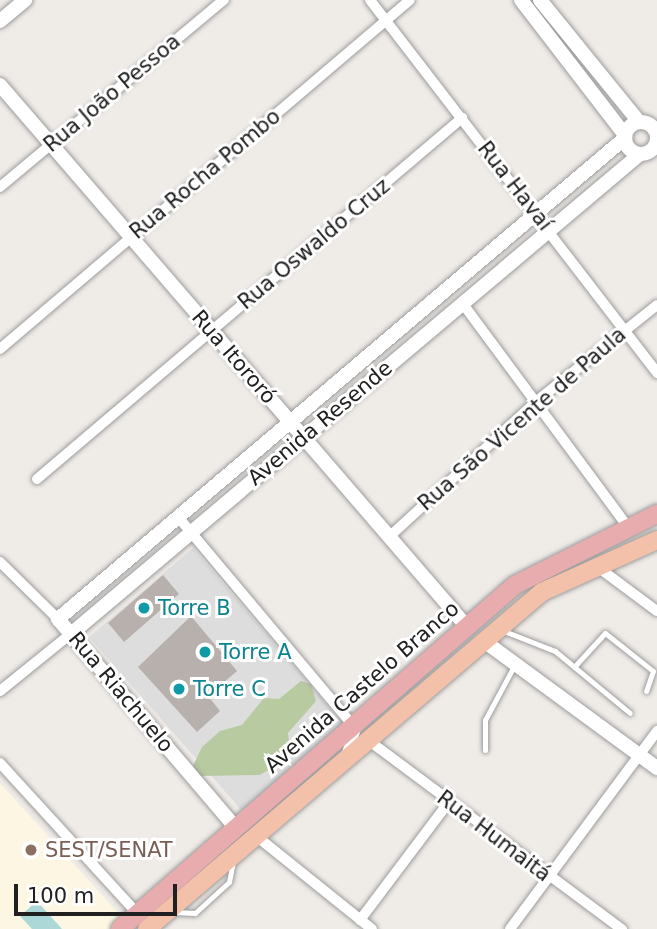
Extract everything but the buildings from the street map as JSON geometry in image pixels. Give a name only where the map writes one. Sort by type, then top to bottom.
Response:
[{"type":"highway","name":"Avenida Castelo Branco","points":[[120,929],[235,827],[538,569],[626,526],[657,514]]},
{"type":"main road","name":"Avenida Castelo Branco","points":[[149,928],[542,592],[595,565],[657,540]]},
{"type":"street","points":[[0,21],[25,0]]},
{"type":"street","name":"Rua João Pessoa","points":[[0,187],[224,0]]},
{"type":"street","name":"Rua Havaí","points":[[370,0],[550,230],[657,373]]},
{"type":"street","name":"Rua Rocha Pombo","points":[[0,349],[410,0]]},
{"type":"street","points":[[521,0],[625,137],[652,151]]},
{"type":"street","points":[[540,0],[642,122],[652,151]]},
{"type":"street","name":"Rua Itororó","points":[[0,85],[467,628]]},
{"type":"street","points":[[642,122],[657,113]]},
{"type":"street","name":"Rua Oswaldo Cruz","points":[[37,478],[462,118]]},
{"type":"street","name":"Avenida Resende","points":[[58,619],[495,251],[642,122]]},
{"type":"street","name":"Avenida Resende","points":[[0,691],[550,230],[652,151]]},
{"type":"street","points":[[495,251],[506,267]]},
{"type":"street","points":[[463,304],[538,400],[626,526]]},
{"type":"street","name":"Rua São Vicente de Paula","points":[[389,537],[538,400],[657,305]]},
{"type":"street","points":[[179,518],[353,726],[357,736],[338,765]]},
{"type":"street","name":"Rua Riachuelo","points":[[0,562],[72,633],[235,827]]},
{"type":"street","points":[[595,565],[657,611]]},
{"type":"street","points":[[484,641],[657,768]]},
{"type":"street","points":[[510,929],[657,731]]},
{"type":"street","name":"Rua Humaitá","points":[[368,740],[622,929]]},
{"type":"street","points":[[0,763],[137,913]]},
{"type":"street","points":[[360,920],[449,802]]},
{"type":"street","points":[[255,835],[372,929]]},
{"type":"lane","points":[[498,628],[533,640],[573,667],[630,713]]},
{"type":"lane","points":[[573,667],[605,633],[653,671],[646,691]]},
{"type":"lane","points":[[485,750],[485,720],[514,664]]},
{"type":"shaded area","points":[[193,548],[344,725],[243,812],[89,637]]},
{"type":"shaded area","name":"SEST/SENAT","points":[[0,783],[122,917],[112,929],[0,929]]},
{"type":"green space","points":[[301,681],[311,684],[316,701],[288,733],[291,756],[260,775],[199,776],[193,766],[202,747],[220,731],[242,725],[264,698],[279,699]]},
{"type":"water","points":[[37,901],[62,929],[32,929],[20,916]]},
{"type":"place","name":"Torre B","points":[[144,608]]},
{"type":"place","name":"Torre A","points":[[205,652]]},
{"type":"place","name":"Torre C","points":[[179,689]]},
{"type":"place","name":"SEST/SENAT","points":[[31,850]]}]
